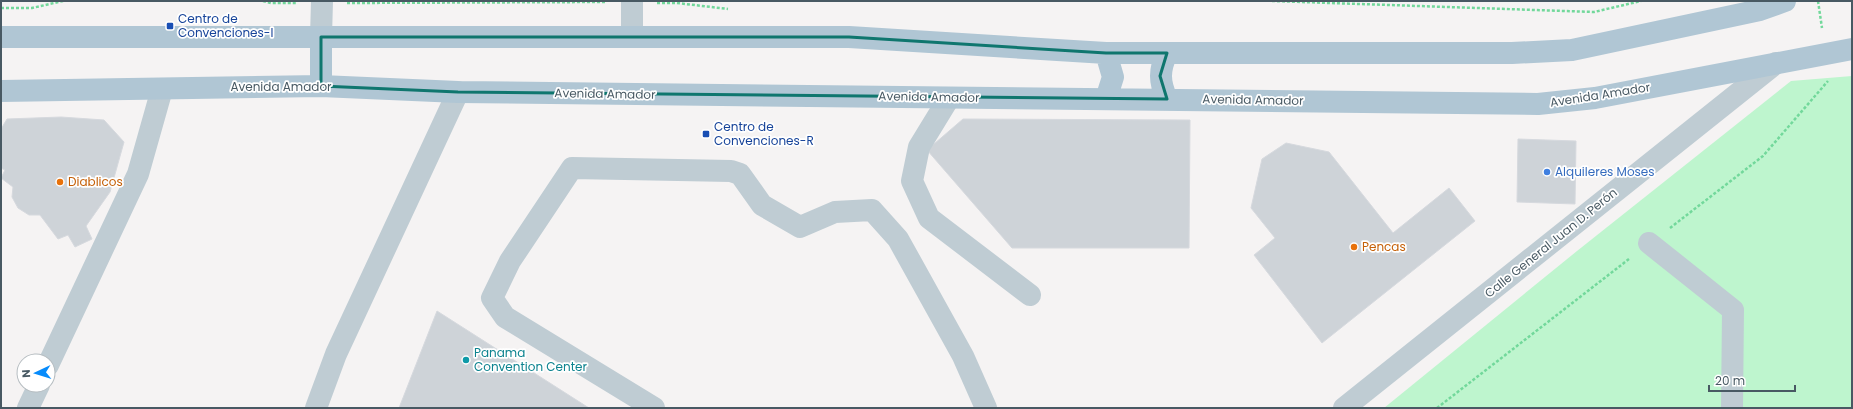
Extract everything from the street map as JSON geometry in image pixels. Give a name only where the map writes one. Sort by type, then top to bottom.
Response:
[{"type":"main road","points":[[1,37],[849,38],[1106,52],[1512,53],[1572,50],[1760,10],[1785,1]]},
{"type":"main road","points":[[321,37],[321,86]]},
{"type":"main road","name":"Avenida Amador","points":[[1,91],[321,86],[458,92],[1538,104],[1595,98],[1852,49]]},
{"type":"main road","points":[[1106,52],[1113,77],[1106,99]]},
{"type":"main road","points":[[1167,53],[1161,66],[1160,76],[1161,86],[1167,99]]},
{"type":"street","points":[[321,37],[322,2]]},
{"type":"street","points":[[632,2],[632,37]]},
{"type":"street","name":"Calle General Juan D. Perón","points":[[1344,408],[1776,63]]},
{"type":"street","points":[[54,353],[138,174],[162,89]]},
{"type":"street","points":[[316,408],[336,354],[458,92]]},
{"type":"street","points":[[949,98],[919,147],[912,181],[929,218],[1030,296]]},
{"type":"street","points":[[654,408],[505,317],[492,298],[510,260],[572,168],[731,171],[740,174],[762,205],[800,226],[835,212],[872,210],[898,239],[963,356],[986,408]]},
{"type":"street","points":[[1649,243],[1732,310],[1732,408]]},
{"type":"street","points":[[28,408],[35,393]]},
{"type":"path","points":[[1,8],[32,8],[63,1]]},
{"type":"path","points":[[263,1],[271,3],[632,2],[677,3],[732,10]]},
{"type":"path","points":[[1272,1],[1594,12],[1641,1]]},
{"type":"highlighted area","points":[[321,37],[849,37],[1106,53],[1167,53],[1160,76],[1167,99],[458,92],[321,86]]},
{"type":"green space","points":[[1852,76],[1852,408],[1384,408],[1577,251],[1791,81]]},
{"type":"building","name":"Diablicos","points":[[61,117],[104,120],[124,142],[110,192],[86,226],[92,239],[75,247],[68,235],[58,239],[40,215],[29,215],[18,208],[12,197],[13,187],[1,178],[5,170],[1,168],[1,129],[7,119]]},
{"type":"building","points":[[963,119],[1190,120],[1189,248],[1012,248],[927,150]]},
{"type":"building","name":"Alquileres Moses","points":[[1518,139],[1576,141],[1575,204],[1517,202]]},
{"type":"building","name":"Pencas","points":[[1286,143],[1329,152],[1393,233],[1449,188],[1475,221],[1322,343],[1254,255],[1275,238],[1251,208],[1262,159]]},
{"type":"building","name":"Panama Convention Center","points":[[437,311],[589,408],[399,408]]},
{"type":"place","name":"Centro de Convenciones-I","points":[[170,26]]},
{"type":"place","name":"Centro de Convenciones-R","points":[[706,134]]},
{"type":"place","name":"Alquileres Moses","points":[[1547,172]]},
{"type":"place","name":"Diablicos","points":[[60,182]]},
{"type":"place","name":"Pencas","points":[[1354,247]]},
{"type":"place","name":"Panama Convention Center","points":[[466,360]]}]
